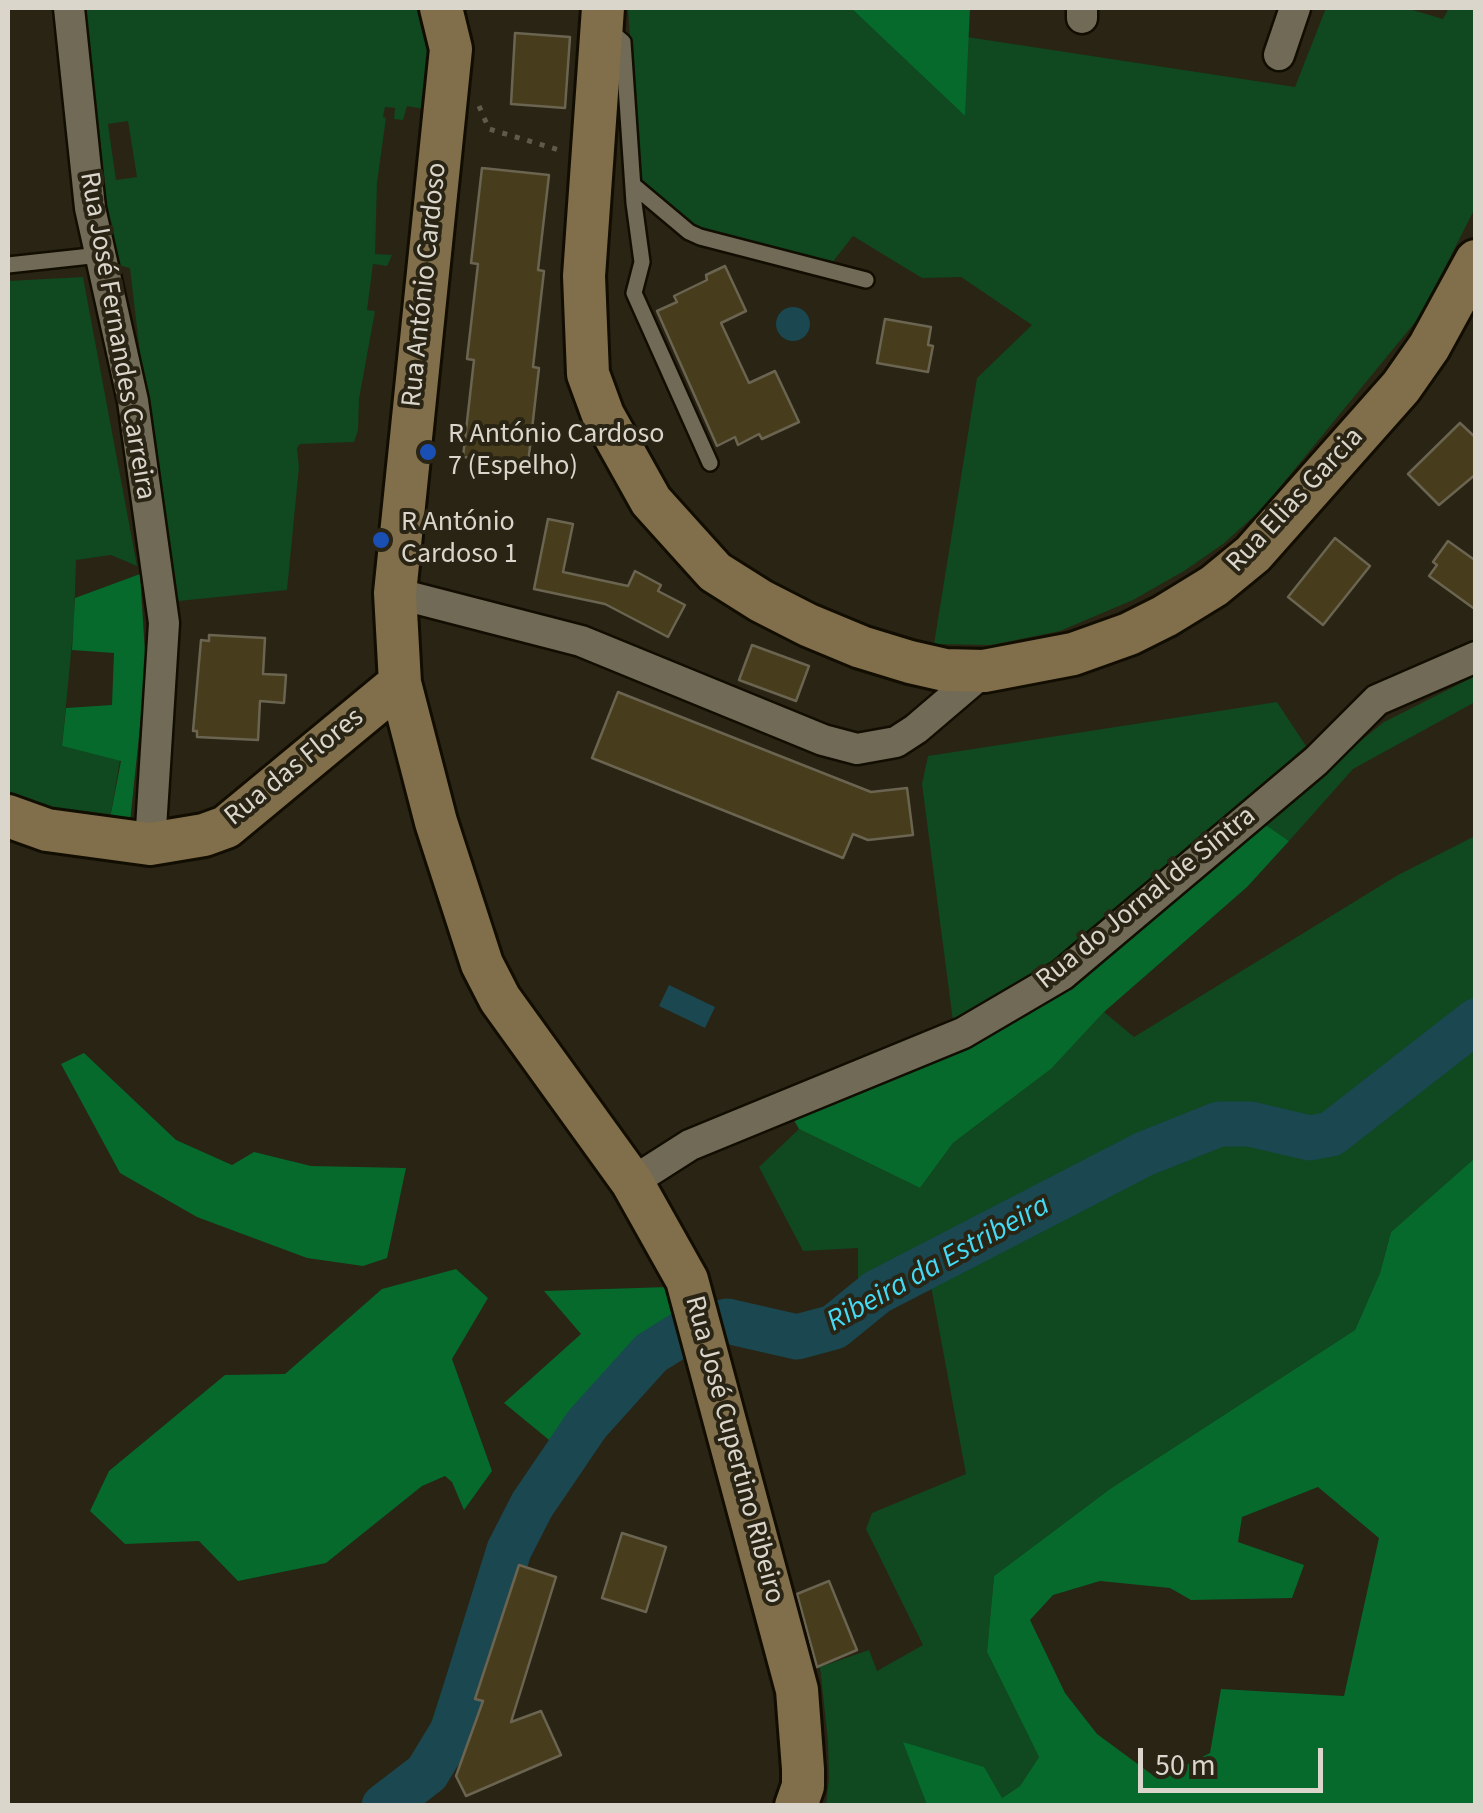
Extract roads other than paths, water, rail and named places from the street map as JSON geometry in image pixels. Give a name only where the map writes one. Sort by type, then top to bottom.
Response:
[{"type":"street","name":"Rua José Fernandes Carreira","points":[[69,8],[83,152],[100,255],[133,402],[164,622],[150,844]]},
{"type":"street","name":"Rua António Cardoso","points":[[400,683],[395,593],[451,49],[441,8]]},
{"type":"street","points":[[1279,54],[1296,8]]},
{"type":"street","name":"Rua Elias Garcia","points":[[602,16],[584,276],[588,374],[603,415],[652,501],[715,572],[761,601],[861,647],[945,670],[984,670],[1072,654],[1129,634],[1165,616],[1214,586],[1253,554],[1401,386],[1469,288]]},
{"type":"street","points":[[395,593],[580,641],[823,740],[857,749],[896,742],[984,670]]},
{"type":"street","name":"Rua do Jornal de Sintra","points":[[632,1182],[690,1145],[963,1033],[1062,975],[1316,761],[1377,700],[1476,656]]},
{"type":"street","name":"Rua das Flores","points":[[8,816],[47,830],[150,844],[190,840],[226,827],[400,683]]},
{"type":"street","name":"Rua José Cupertino Ribeiro","points":[[400,683],[436,822],[482,964],[500,999],[632,1182],[687,1280],[796,1690],[804,1768],[796,1806]]},
{"type":"lane","points":[[602,16],[623,42],[642,262],[634,293],[710,462]]},
{"type":"lane","points":[[633,185],[700,237],[866,280]]},
{"type":"lane","points":[[8,265],[100,255]]},
{"type":"water","points":[[793,307],[805,312],[810,324],[805,336],[793,341],[781,336],[776,324],[781,312]]},
{"type":"water","points":[[669,985],[715,1007],[705,1028],[659,1006]]},
{"type":"waterway","name":"Ribeira da Estribeira","points":[[384,1806],[427,1773],[453,1730],[509,1550],[532,1505],[587,1424],[651,1353],[683,1333],[727,1321],[797,1337],[834,1327],[877,1292],[1144,1154],[1219,1124],[1250,1124],[1310,1138],[1331,1134],[1476,1021]]},
{"type":"place","name":"R António Cardoso 7 (Espelho)","points":[[428,452]]},
{"type":"place","name":"R António Cardoso 1","points":[[381,540]]}]
